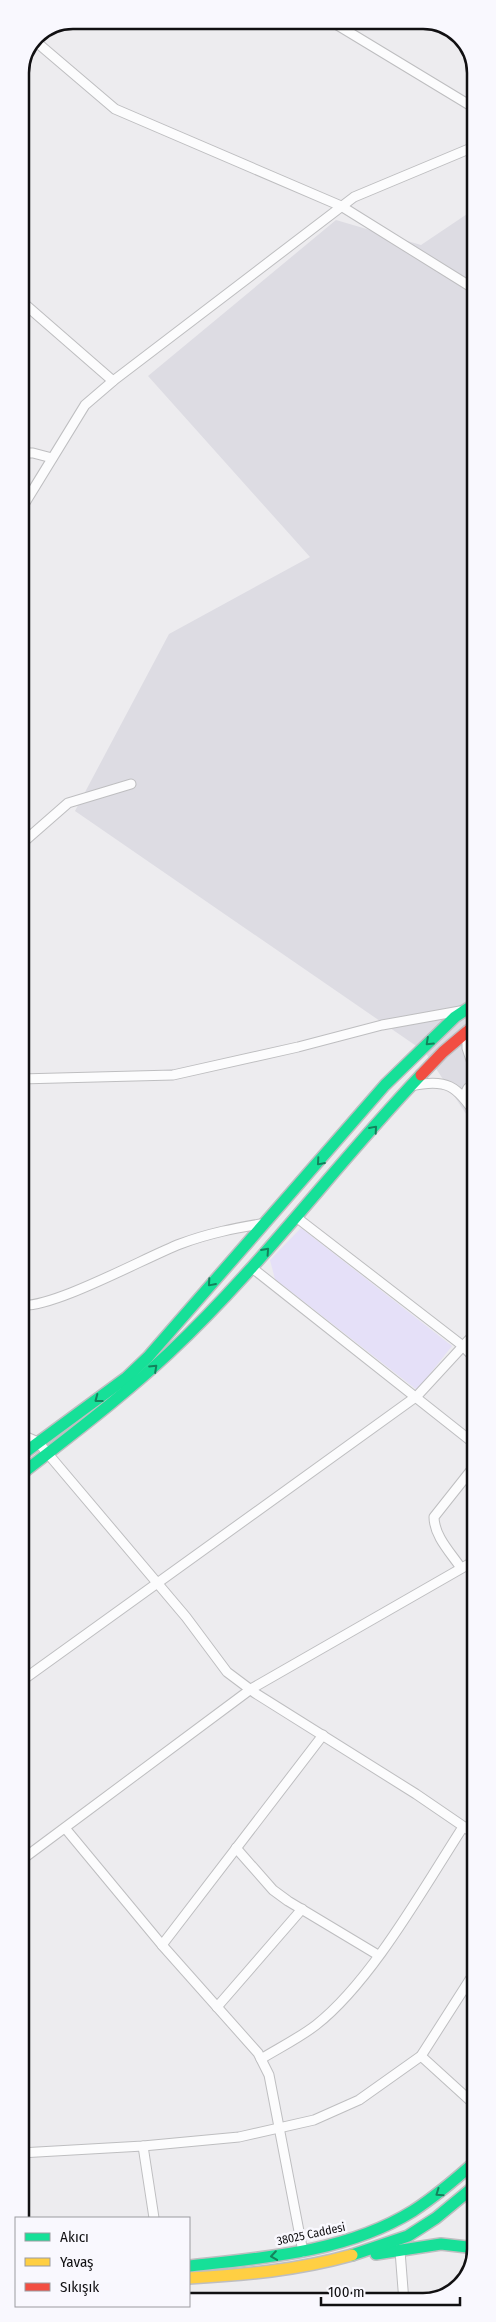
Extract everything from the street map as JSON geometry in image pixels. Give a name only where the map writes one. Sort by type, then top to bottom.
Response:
[{"type":"street","points":[[344,29],[467,104]]},
{"type":"street","points":[[39,45],[115,108],[341,206],[467,284]]},
{"type":"street","points":[[29,496],[84,405],[113,381],[354,197],[467,150]]},
{"type":"street","points":[[29,308],[113,381]]},
{"type":"street","points":[[29,453],[52,458]]},
{"type":"street","points":[[29,837],[68,804],[131,784]]},
{"type":"street","points":[[29,1078],[173,1075],[298,1048],[382,1025],[466,1010]]},
{"type":"street","points":[[29,1449],[126,1378],[148,1357],[385,1085],[449,1023],[466,1010]]},
{"type":"street","points":[[29,1467],[150,1372],[251,1267],[411,1086],[467,1031]]},
{"type":"street","points":[[411,1086],[435,1082],[450,1085],[467,1101]]},
{"type":"street","points":[[464,1096],[467,1090]]},
{"type":"street","points":[[296,1216],[467,1350]]},
{"type":"street","points":[[29,1306],[53,1301],[148,1257],[219,1230],[266,1223]]},
{"type":"street","points":[[251,1267],[417,1396],[467,1438]]},
{"type":"street","points":[[29,1675],[417,1396],[467,1342]]},
{"type":"street","points":[[29,1438],[38,1442],[157,1583],[227,1672],[251,1690],[467,1829]]},
{"type":"street","points":[[461,1568],[438,1535],[434,1526],[434,1517],[467,1475]]},
{"type":"street","points":[[29,1854],[251,1690],[467,1565]]},
{"type":"street","points":[[162,1945],[323,1735]]},
{"type":"street","points":[[261,2059],[317,2024],[341,2000],[378,1955],[463,1827]]},
{"type":"street","points":[[65,1828],[162,1945],[261,2059],[269,2075],[281,2128],[303,2252]]},
{"type":"street","points":[[236,1848],[273,1890],[378,1955]]},
{"type":"street","points":[[216,2007],[302,1909]]},
{"type":"street","points":[[29,2152],[143,2146],[239,2137],[314,2120],[359,2100],[421,2056],[467,1984]]},
{"type":"street","points":[[421,2056],[467,2098]]},
{"type":"street","points":[[143,2146],[154,2217]]},
{"type":"street","name":"38025 Caddesi","points":[[190,2266],[303,2252],[346,2242],[390,2224],[459,2178],[467,2170]]},
{"type":"street","points":[[344,2258],[408,2236],[436,2218],[467,2192]]},
{"type":"street","points":[[190,2278],[254,2275],[344,2258],[441,2244],[467,2247]]},
{"type":"street","points":[[400,2251],[403,2293]]},
{"type":"shaded area","points":[[467,214],[467,1115],[425,1052],[75,811],[169,634],[310,557],[148,376],[336,220],[421,245]]},
{"type":"shaded area","points":[[301,1228],[452,1346],[417,1390],[275,1279],[270,1260]]},
{"type":"traffic: fast","points":[[29,1449],[126,1378],[148,1357],[385,1085],[455,1017],[467,1009]]},
{"type":"traffic: fast","points":[[29,1468],[133,1385],[203,1320],[421,1075]]},
{"type":"traffic: fast","points":[[190,2266],[304,2251],[361,2236],[388,2225],[413,2211],[467,2169]]},
{"type":"traffic: fast","points":[[352,2255],[408,2236],[436,2218],[467,2192]]},
{"type":"traffic: fast","points":[[376,2254],[441,2244],[467,2247]]},
{"type":"traffic: slow","points":[[190,2278],[271,2271],[352,2255]]},
{"type":"traffic: jam","points":[[421,1075],[443,1052],[467,1032]]}]
